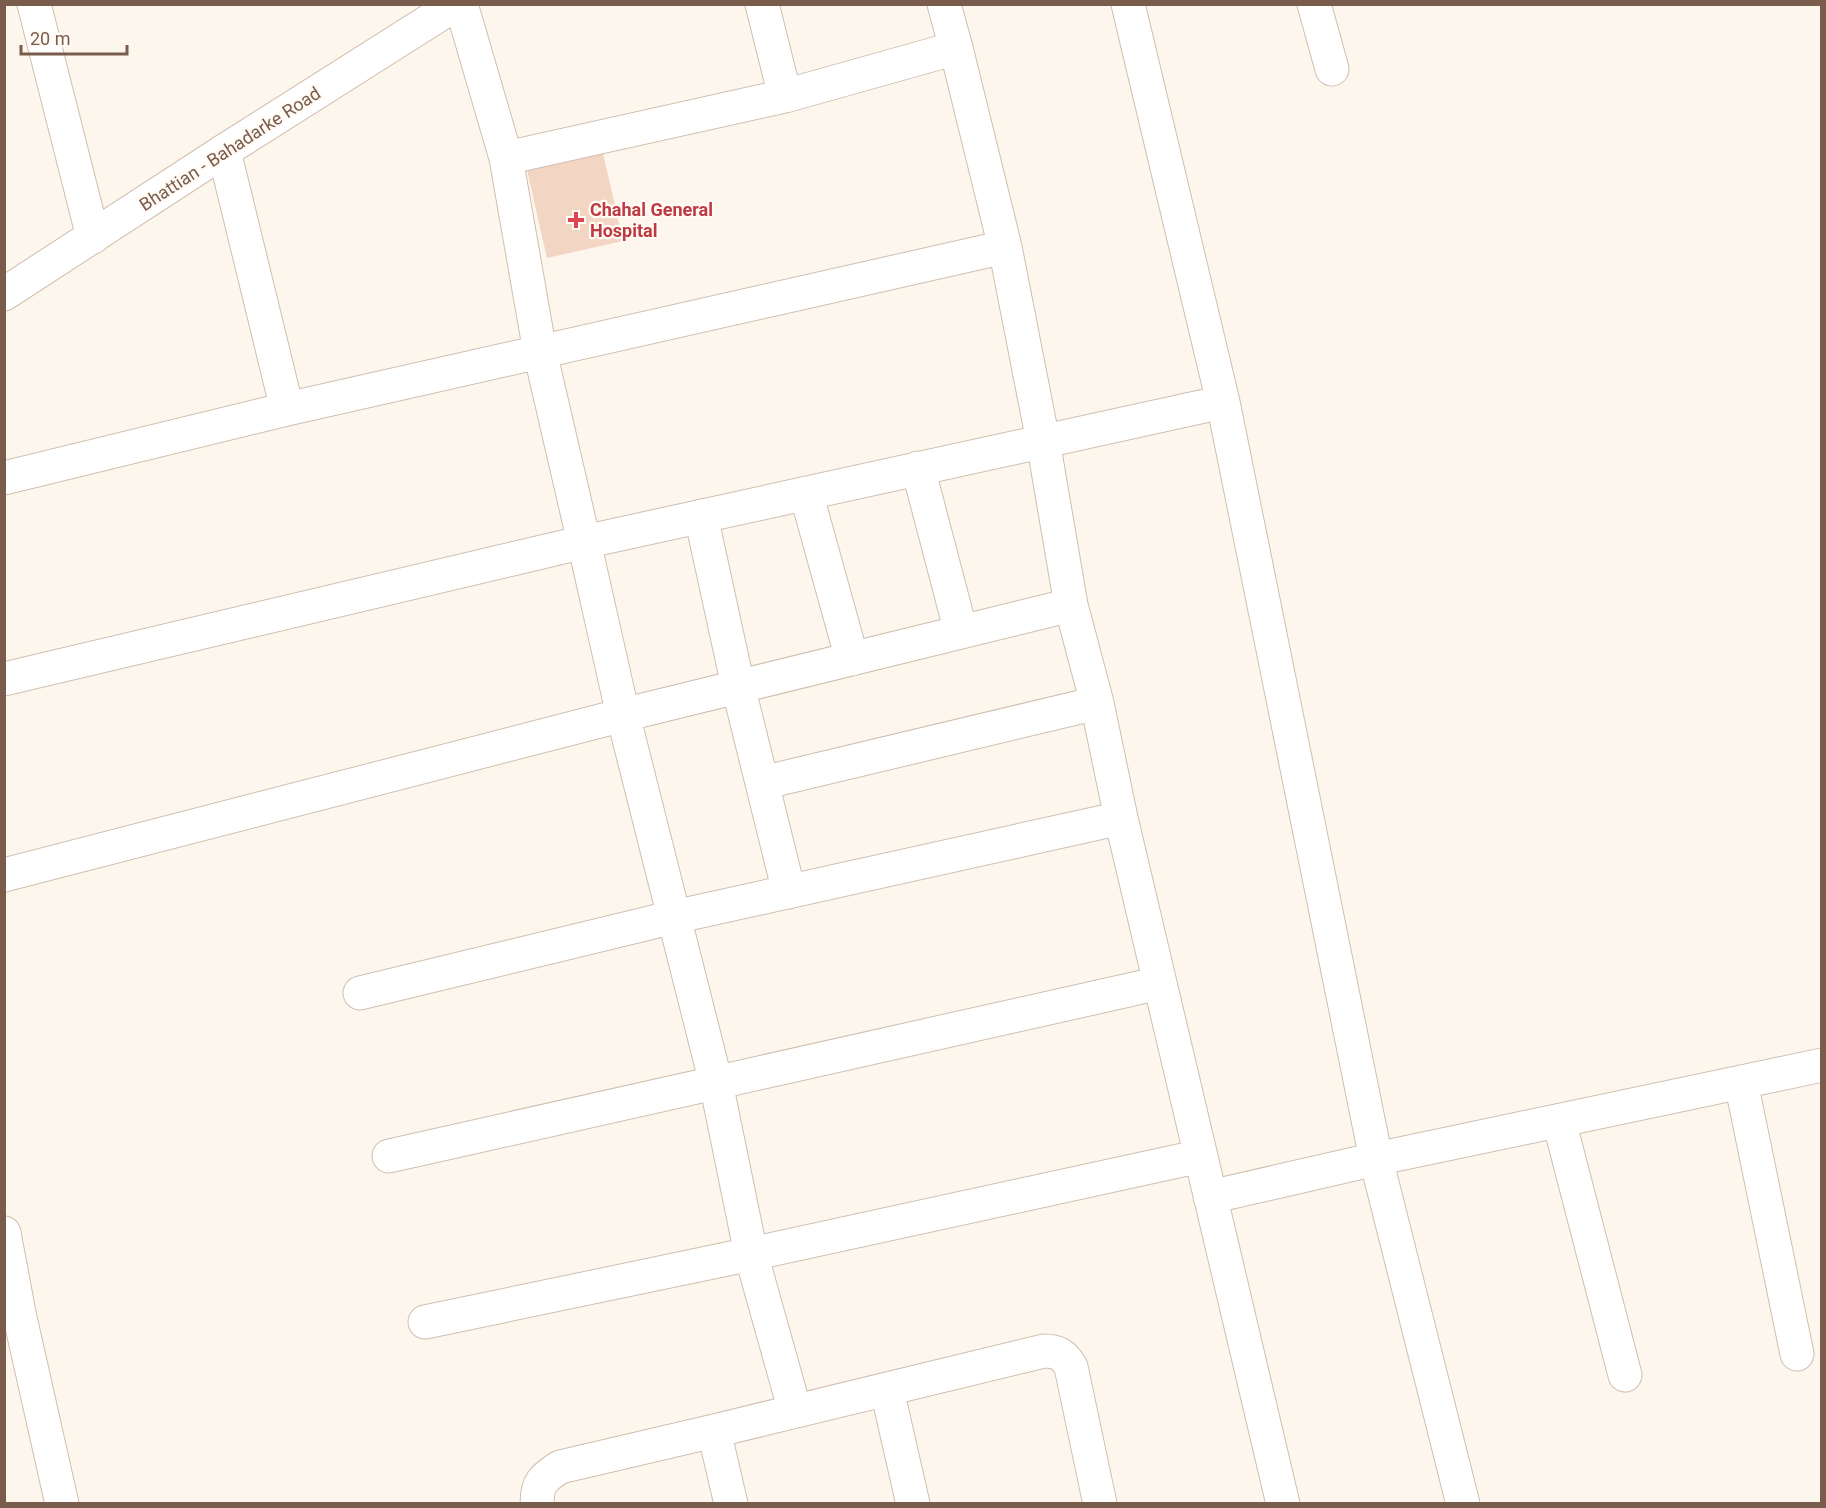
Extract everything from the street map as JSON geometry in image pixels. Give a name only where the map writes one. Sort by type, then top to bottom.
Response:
[{"type":"street","points":[[34,4],[93,237]]},
{"type":"street","name":"Bhattian - Bahadarke Road","points":[[4,294],[456,4]]},
{"type":"street","points":[[461,4],[506,158],[540,352],[623,715],[716,1083],[750,1254],[795,1411]]},
{"type":"street","points":[[762,4],[785,96]]},
{"type":"street","points":[[944,4],[1005,247],[1043,441],[1071,604],[1097,703],[1121,818],[1282,1503]]},
{"type":"street","points":[[1128,4],[1223,402],[1376,1159],[1463,1503]]},
{"type":"street","points":[[1314,4],[1332,69]]},
{"type":"street","points":[[506,158],[785,96],[956,48]]},
{"type":"street","points":[[224,151],[287,409]]},
{"type":"street","points":[[4,478],[287,409],[1005,247]]},
{"type":"street","points":[[4,679],[584,542],[1223,402]]},
{"type":"street","points":[[918,468],[961,632]]},
{"type":"street","points":[[806,493],[852,659]]},
{"type":"street","points":[[701,516],[738,686],[789,892]]},
{"type":"street","points":[[4,875],[623,715],[1071,604]]},
{"type":"street","points":[[762,783],[1097,703]]},
{"type":"street","points":[[360,993],[674,917],[1121,818]]},
{"type":"street","points":[[388,1156],[1160,983]]},
{"type":"street","points":[[1210,1197],[1376,1159],[1821,1065]]},
{"type":"street","points":[[1741,1082],[1797,1354]]},
{"type":"street","points":[[1559,1121],[1625,1375]]},
{"type":"street","points":[[425,1322],[1201,1156]]},
{"type":"street","points":[[4,1233],[12,1317],[62,1503]]},
{"type":"street","points":[[537,1503],[538,1488],[546,1476],[560,1467],[1044,1351],[1055,1351],[1065,1357],[1071,1367],[1100,1503]]},
{"type":"street","points":[[886,1390],[913,1503]]},
{"type":"street","points":[[714,1431],[731,1503]]},
{"type":"building","points":[[603,153],[623,241],[547,258],[527,170]]},
{"type":"place","name":"Chahal General Hospital","points":[[576,220]]}]
